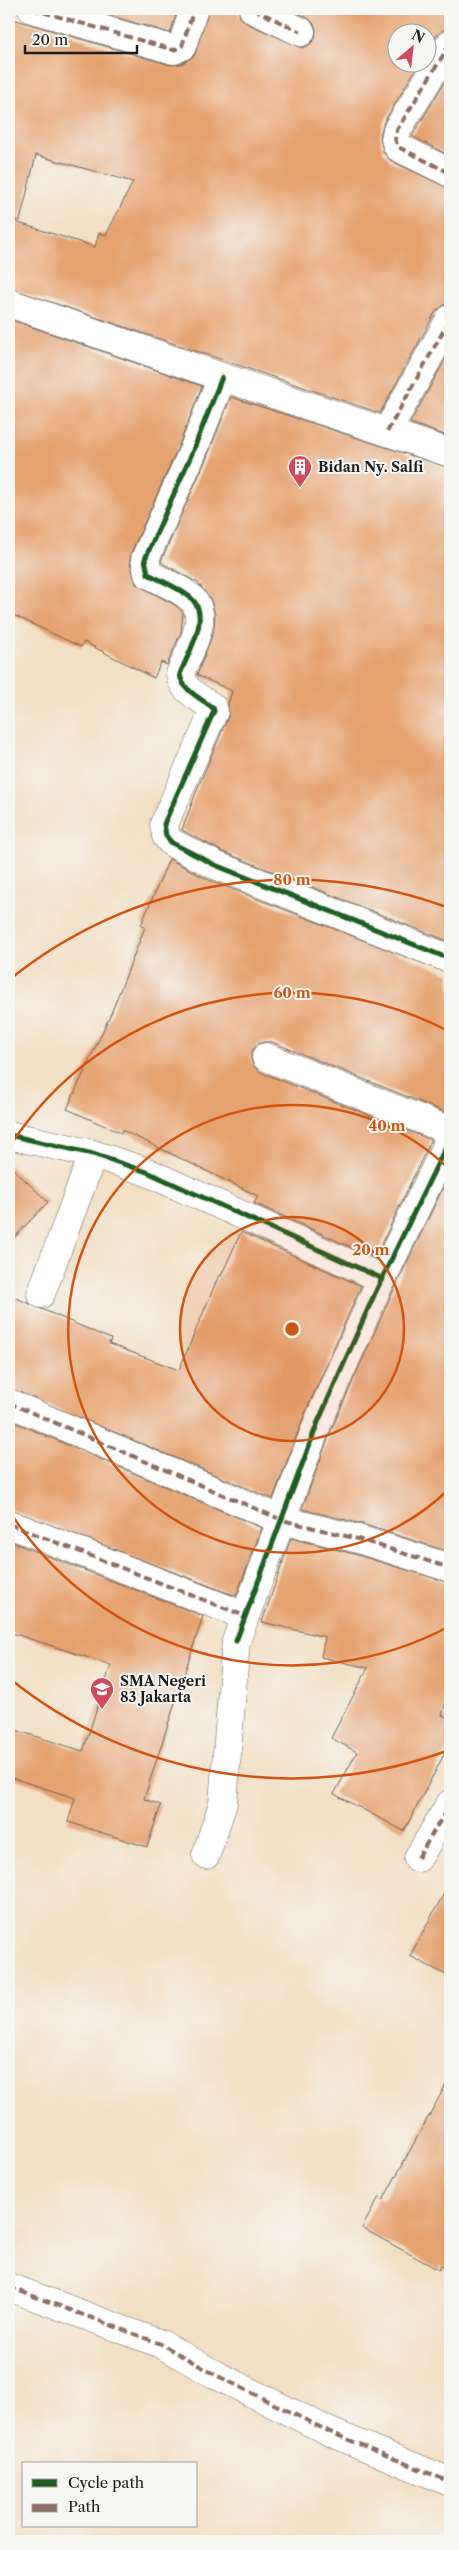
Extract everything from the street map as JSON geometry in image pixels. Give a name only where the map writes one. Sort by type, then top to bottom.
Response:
[{"type":"street","points":[[32,9],[174,50],[182,46],[194,9]]},
{"type":"street","points":[[253,9],[301,32]]},
{"type":"street","points":[[450,44],[400,123],[395,139],[398,147],[450,173]]},
{"type":"street","points":[[9,303],[450,453]]},
{"type":"street","points":[[387,432],[450,319]]},
{"type":"street","points":[[222,377],[193,451],[145,559],[148,574],[192,599],[199,610],[200,620],[180,674],[181,681],[186,688],[213,708],[214,711],[164,824],[166,836],[172,843],[215,865],[450,959]]},
{"type":"street","points":[[266,1057],[450,1131]]},
{"type":"street","points":[[9,1135],[94,1154],[148,1172],[383,1279]]},
{"type":"street","points":[[206,1856],[223,1803],[236,1641],[318,1422],[450,1138]]},
{"type":"street","points":[[42,1294],[94,1154]]},
{"type":"street","points":[[9,1403],[282,1520],[358,1539],[450,1568]]},
{"type":"street","points":[[9,1524],[245,1616]]},
{"type":"street","points":[[418,1858],[450,1804]]},
{"type":"street","points":[[9,2287],[161,2344],[214,2374],[330,2432],[450,2482]]},
{"type":"building","points":[[87,9],[178,9],[170,33]]},
{"type":"building","points":[[209,9],[238,9],[240,17],[246,23],[302,48],[309,45],[315,39],[316,30],[314,24],[308,18],[289,9],[450,9],[450,28],[443,30],[436,37],[436,22],[386,22],[386,72],[414,72],[384,122],[380,136],[383,152],[391,161],[450,189],[450,301],[436,311],[380,413],[9,288],[9,220],[95,247],[99,233],[106,235],[133,182],[36,155],[20,221],[9,219],[9,18],[170,65],[181,64],[194,56]]},
{"type":"building","points":[[450,73],[450,156],[412,136]]},
{"type":"building","points":[[9,319],[202,386],[179,445],[131,553],[130,562],[136,584],[175,605],[183,613],[181,632],[167,665],[161,662],[154,678],[84,642],[81,647],[9,613]]},
{"type":"building","points":[[450,351],[450,437],[410,423]]},
{"type":"building","points":[[231,397],[450,468],[450,942],[221,851],[182,830],[228,717],[228,704],[232,691],[197,675],[214,630],[215,614],[211,600],[198,583],[161,561]]},
{"type":"building","points":[[169,859],[209,880],[450,974],[450,1114],[272,1042],[257,1044],[251,1052],[253,1066],[260,1072],[431,1140],[375,1258],[254,1203],[258,1196],[122,1130],[121,1133],[67,1109],[112,1011],[145,927],[141,925]]},
{"type":"building","points":[[9,1165],[48,1202],[9,1243]]},
{"type":"building","points":[[450,1173],[450,1552],[362,1524],[302,1509],[332,1428],[389,1300]]},
{"type":"building","points":[[241,1232],[361,1286],[304,1416],[273,1499],[9,1388],[9,1295],[111,1339],[109,1344],[179,1370],[219,1275],[221,1276]]},
{"type":"building","points":[[9,1420],[262,1528],[236,1596],[9,1509]]},
{"type":"building","points":[[291,1538],[354,1554],[450,1583],[450,1688],[442,1715],[450,1719],[450,1743],[404,1831],[334,1794],[357,1752],[331,1738],[368,1668],[321,1657],[325,1637],[262,1622]]},
{"type":"building","name":"SMA Negeri 83 Jakarta","points":[[9,1541],[203,1616],[144,1799],[161,1805],[147,1847],[68,1822],[75,1798],[9,1777],[9,1728],[83,1751],[111,1665],[9,1632]]},
{"type":"building","points":[[450,1882],[450,1977],[410,1956]]},
{"type":"building","points":[[450,2077],[450,2271],[441,2266],[439,2270],[362,2228],[379,2197],[383,2200]]},
{"type":"marked path","points":[[32,9],[174,50],[182,46],[194,9]]},
{"type":"marked path","points":[[253,9],[301,32]]},
{"type":"marked path","points":[[450,44],[397,130],[395,139],[398,147],[450,173]]},
{"type":"marked path","points":[[387,432],[450,319]]},
{"type":"marked path","points":[[9,1403],[282,1520],[358,1539],[450,1568]]},
{"type":"marked path","points":[[9,1524],[245,1616]]},
{"type":"marked path","points":[[418,1858],[450,1804]]},
{"type":"marked path","points":[[9,2287],[161,2344],[214,2374],[330,2432],[450,2482]]},
{"type":"cycle path","points":[[222,377],[193,451],[145,559],[148,574],[183,592],[193,600],[198,608],[199,617],[196,636],[180,674],[188,690],[213,708],[214,711],[164,824],[166,836],[172,843],[215,865],[450,959]]},
{"type":"cycle path","points":[[9,1135],[93,1154],[147,1172],[383,1279]]},
{"type":"cycle path","points":[[236,1641],[318,1422],[375,1293],[450,1138]]},
{"type":"place","name":"Bidan Ny. Salfi","points":[[300,488]]},
{"type":"place","name":"SMA Negeri 83 Jakarta","points":[[102,1710]]}]
